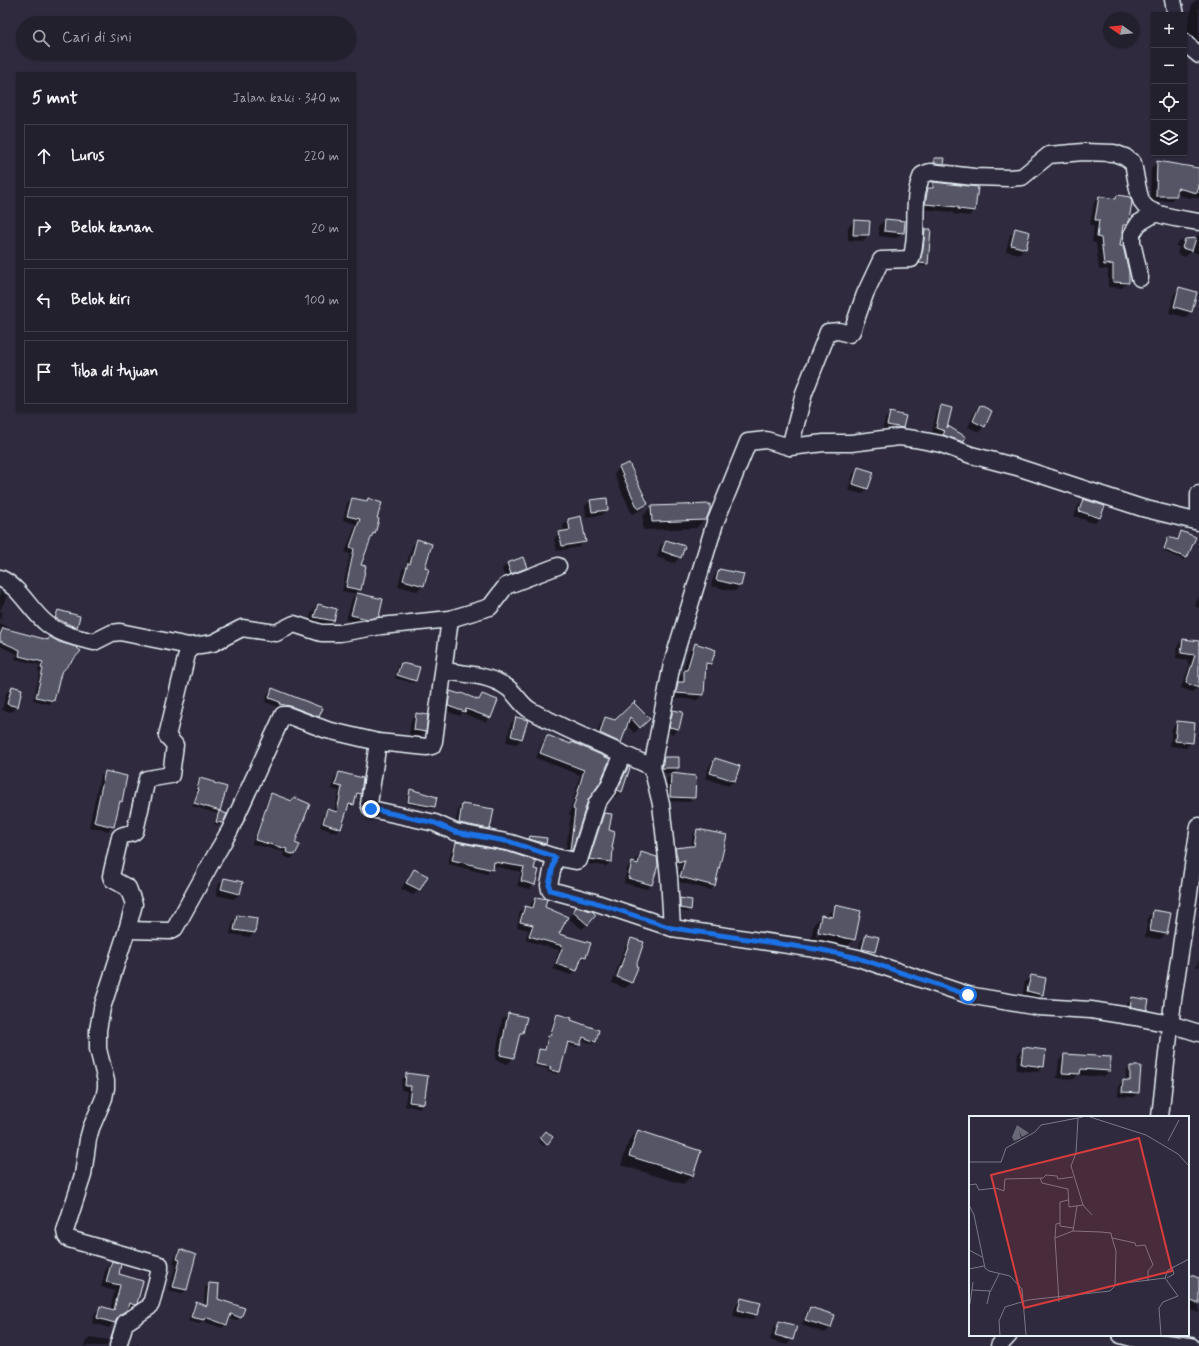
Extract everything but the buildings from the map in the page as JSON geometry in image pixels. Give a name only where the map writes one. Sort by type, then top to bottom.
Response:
[{"type":"street","points":[[1173,0],[1175,12]]},
{"type":"street","points":[[1187,45],[1199,55]]},
{"type":"street","points":[[790,447],[804,393],[828,332],[839,331],[849,334],[852,331],[865,294],[881,260],[911,259],[914,248],[917,186],[922,175],[930,172],[974,177],[1022,177],[1049,155],[1083,152],[1114,153],[1133,163],[1142,202],[1148,210],[1199,222]]},
{"type":"street","points":[[1140,278],[1132,242],[1132,234],[1139,223],[1156,213]]},
{"type":"street","points":[[672,928],[669,877],[661,804],[652,767],[672,664],[715,523],[748,442],[766,440],[790,447],[824,443],[851,443],[899,437],[915,439],[940,444],[971,455],[1017,467],[1142,508],[1199,522],[1199,494]]},
{"type":"street","points":[[0,578],[6,581],[20,594],[45,622],[52,627],[77,638],[94,642],[112,633],[120,632],[189,646],[200,646],[212,643],[242,628],[276,633],[294,624],[321,632],[340,633],[382,626],[450,619],[490,607],[506,586],[558,566]]},
{"type":"street","points":[[127,930],[170,931],[175,928],[230,830],[283,715],[287,715],[327,730],[378,742],[427,747],[432,746],[444,671],[450,619]]},
{"type":"street","points":[[118,1346],[124,1323],[150,1306],[160,1265],[69,1239],[66,1236],[65,1231],[83,1175],[91,1128],[104,1098],[106,1080],[98,1049],[98,1030],[102,1008],[127,930],[134,902],[128,888],[112,879],[111,876],[120,837],[135,831],[147,779],[171,775],[176,745],[167,736],[189,646]]},
{"type":"street","points":[[444,671],[483,677],[498,682],[510,690],[521,703],[529,709],[581,735],[652,767]]},
{"type":"street","points":[[378,742],[369,804],[371,809],[435,823],[455,832],[511,842],[555,857],[576,861],[579,860],[596,806],[608,788],[623,754]]},
{"type":"street","points":[[1160,1116],[1170,1024],[1199,826]]},
{"type":"street","points":[[555,857],[549,885],[550,890],[594,902],[672,928],[822,950],[858,958],[968,995],[1038,1007],[1091,1010],[1170,1024],[1199,1033]]},
{"type":"street","points":[[999,1346],[1008,1336]]},
{"type":"street","points":[[1125,1336],[1140,1340],[1191,1346]]},
{"type":"route","points":[[371,809],[435,823],[455,832],[511,842],[555,857],[549,885],[550,890],[594,902],[672,928],[822,950],[858,958],[968,995]]}]
